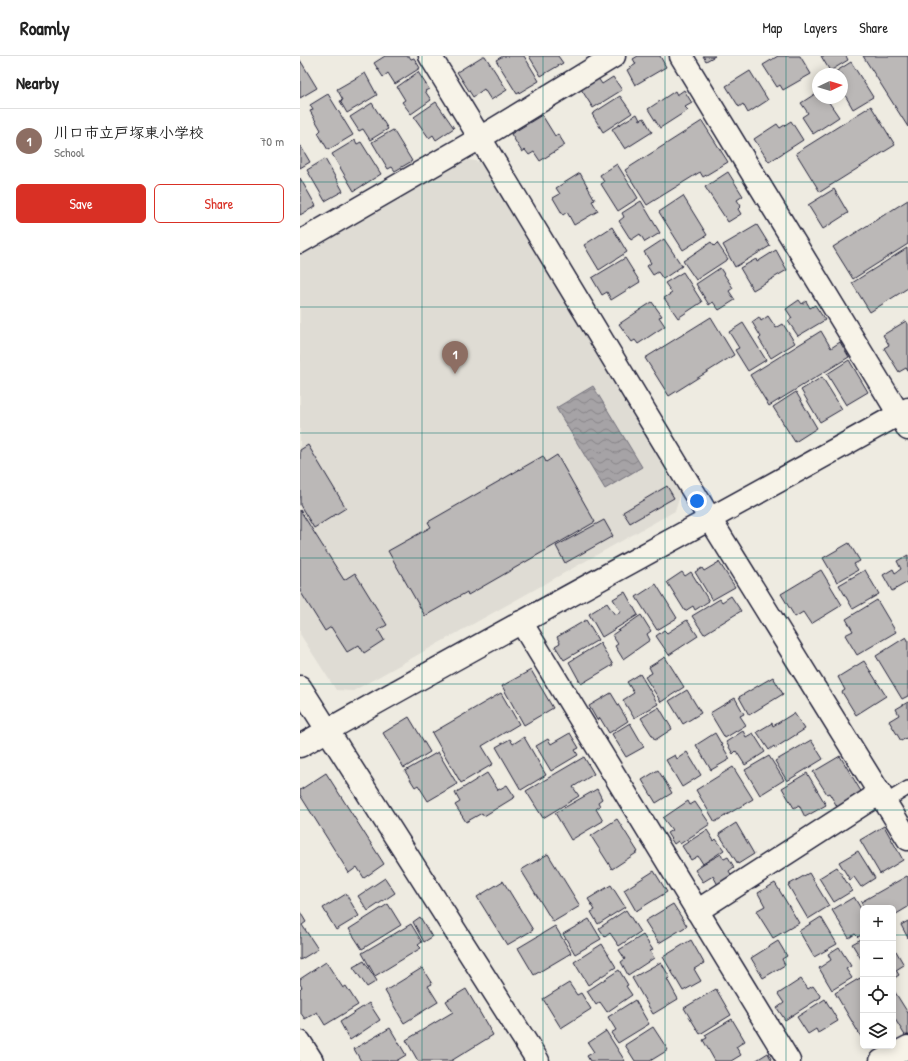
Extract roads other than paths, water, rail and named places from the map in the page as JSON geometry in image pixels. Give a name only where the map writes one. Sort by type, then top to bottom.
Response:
[{"type":"street","points":[[430,56],[710,519],[908,839]]},
{"type":"street","points":[[300,242],[480,138],[614,56]]},
{"type":"street","points":[[300,746],[521,622],[710,519],[905,418],[681,56]]},
{"type":"street","points":[[521,622],[788,1061]]},
{"type":"street","points":[[300,687],[538,1061]]},
{"type":"street","points":[[697,910],[882,798]]},
{"type":"street","points":[[300,1042],[312,1061]]},
{"type":"street","points":[[881,1061],[908,1047]]},
{"type":"lane","points":[[882,798],[908,788]]},
{"type":"water","points":[[593,386],[642,467],[605,489],[556,408]]},
{"type":"place","name":"川口市立戸塚東小学校","points":[[455,374]]}]
